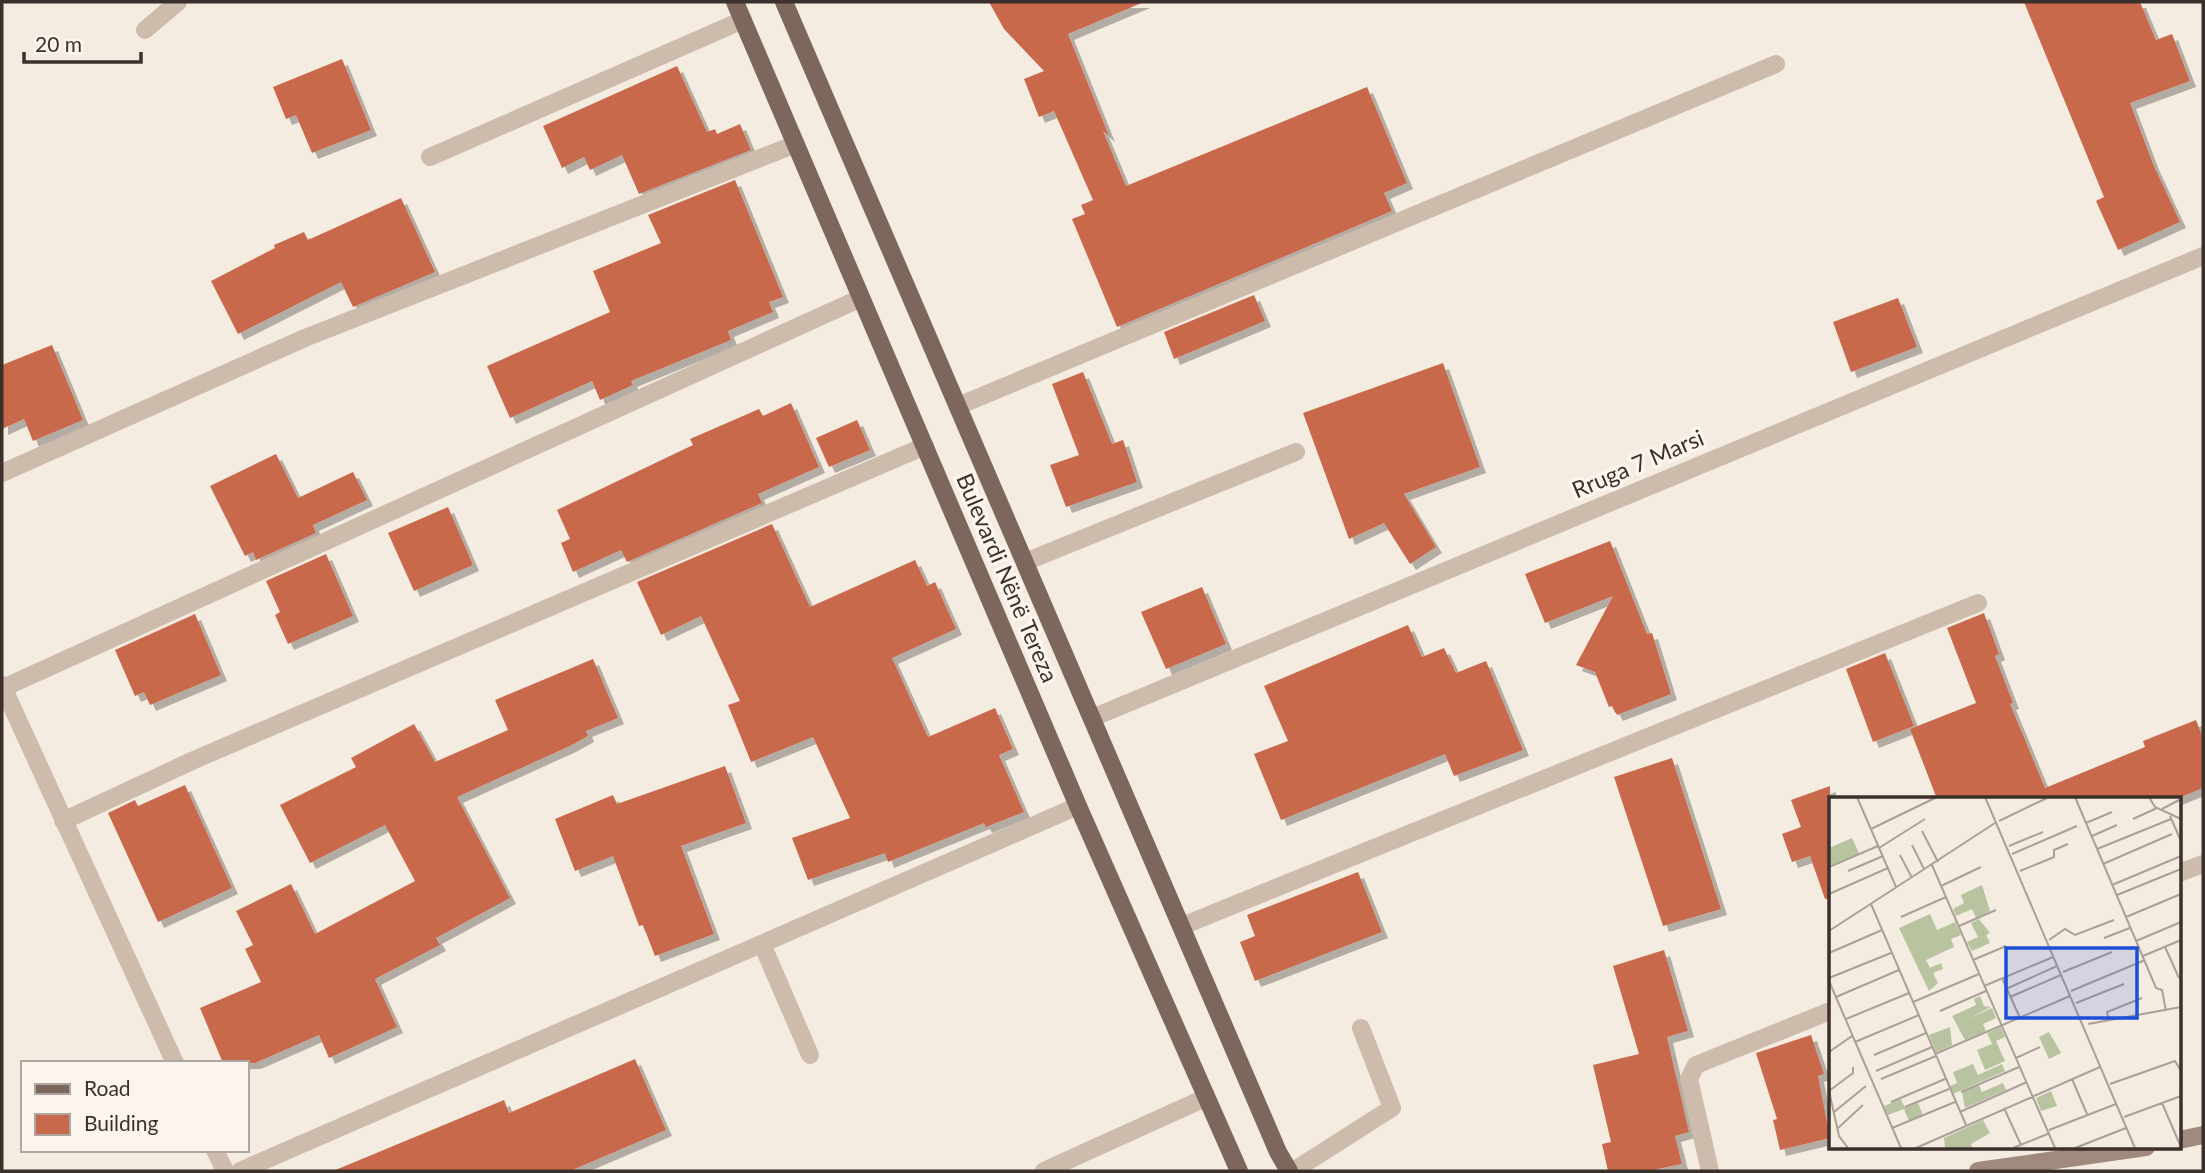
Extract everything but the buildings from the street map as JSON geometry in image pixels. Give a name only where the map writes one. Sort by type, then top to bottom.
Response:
[{"type":"main road","name":"Bulevardi Nënë Tereza","points":[[735,2],[1078,806],[1205,1098],[1240,1171]]},
{"type":"main road","name":"Bulevardi Nënë Tereza","points":[[784,2],[1182,926],[1291,1171]]},
{"type":"main road","points":[[2180,1140],[2203,1135]]},
{"type":"main road","points":[[1978,1171],[2139,1148]]},
{"type":"street","points":[[145,30],[178,2]]},
{"type":"street","points":[[430,157],[743,20]]},
{"type":"street","points":[[958,406],[1776,64]]},
{"type":"street","points":[[2,473],[305,338],[796,144]]},
{"type":"street","name":"Rruga 7 Marsi","points":[[1092,718],[2203,256]]},
{"type":"street","points":[[174,1061],[2,687],[861,298]]},
{"type":"street","points":[[63,821],[194,760],[925,446]]},
{"type":"street","points":[[1025,562],[1296,452]]},
{"type":"street","points":[[1182,926],[1978,603]]},
{"type":"street","points":[[240,1171],[1078,806]]},
{"type":"street","points":[[2180,873],[2203,863]]},
{"type":"street","points":[[762,944],[810,1055]]},
{"type":"street","points":[[1710,1171],[1689,1079],[1696,1065],[1829,1011]]},
{"type":"street","points":[[1291,1171],[1392,1108],[1361,1028]]},
{"type":"street","points":[[1044,1171],[1205,1098]]},
{"type":"street","points":[[216,1152],[225,1171]]}]
